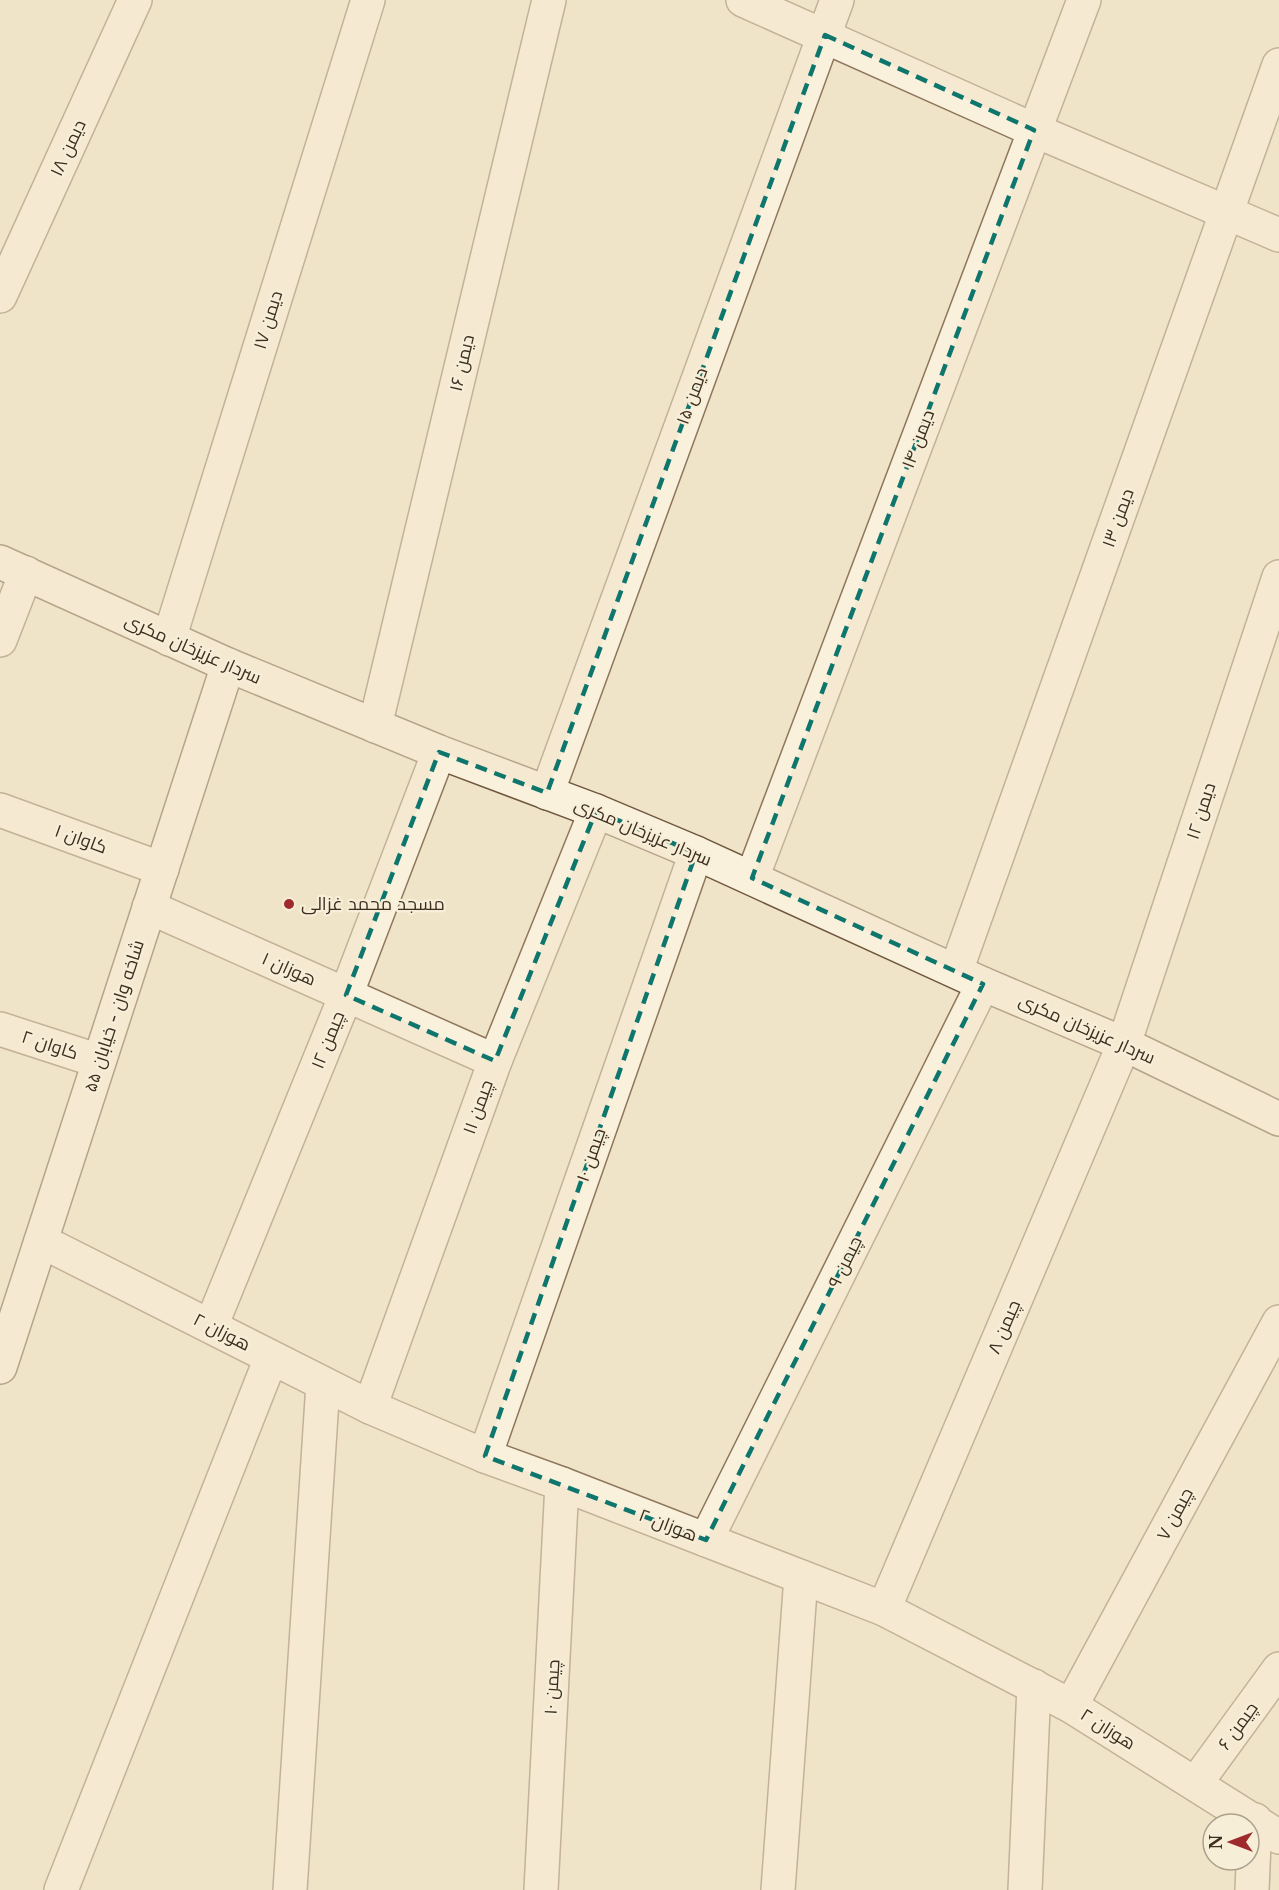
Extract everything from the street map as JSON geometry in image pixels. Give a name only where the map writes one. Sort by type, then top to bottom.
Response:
[{"type":"street","name":"دیمن ۱۸","points":[[0,296],[135,0]]},
{"type":"street","name":"دیمن ۱۷","points":[[169,639],[368,0]]},
{"type":"street","name":"دیمن ۱۶","points":[[375,726],[549,0]]},
{"type":"street","points":[[744,0],[1034,130],[1279,235]]},
{"type":"street","name":"دیمن ۱۵","points":[[547,793],[837,0]]},
{"type":"street","name":"دیمن ۱۴","points":[[752,878],[1084,0]]},
{"type":"street","name":"دیمن ۱۳","points":[[970,977],[1279,65]]},
{"type":"street","name":"سردار عزیزخان مکری","points":[[13,568],[228,665],[439,752],[596,810],[696,853],[1124,1044],[1279,1119]]},
{"type":"street","points":[[0,640],[13,568]]},
{"type":"street","name":"دیمن ۱۲","points":[[1124,1044],[1279,577]]},
{"type":"street","name":"شاخه وان - خیابان ۵۵","points":[[0,1367],[8,1316],[41,1241],[228,665]]},
{"type":"street","name":"چیمن ۱۲","points":[[211,1326],[346,995],[439,752]]},
{"type":"street","name":"کاوان ۱","points":[[0,810],[162,869]]},
{"type":"street","name":"چیمن ۱۱","points":[[370,1407],[495,1061],[596,810]]},
{"type":"street","name":"چیمن ۱۰","points":[[485,1456],[696,853]]},
{"type":"street","name":"هوزان ۱","points":[[149,906],[495,1061]]},
{"type":"street","name":"چیمن ۹","points":[[706,1540],[970,977]]},
{"type":"street","name":"کاوان ۲","points":[[0,1029],[99,1061]]},
{"type":"street","name":"چیمن ۸","points":[[884,1609],[1124,1044]]},
{"type":"street","name":"هوزان ۲","points":[[41,1241],[370,1407],[485,1456],[884,1609],[1071,1706],[1267,1829]]},
{"type":"street","name":"چیمن ۷","points":[[1071,1706],[1279,1322]]},
{"type":"street","points":[[61,1890],[271,1358]]},
{"type":"street","points":[[290,1890],[323,1384]]},
{"type":"street","name":"چیمن ۱۰","points":[[541,1890],[562,1484]]},
{"type":"street","points":[[778,1890],[801,1577]]},
{"type":"street","name":"چیمن ۶","points":[[1196,1783],[1279,1669]]},
{"type":"street","points":[[1025,1890],[1034,1686]]},
{"type":"street","points":[[1252,1890],[1267,1829]]},
{"type":"highlighted area","points":[[825,35],[1034,130],[752,878],[983,984],[706,1540],[485,1456],[696,853],[596,811],[495,1061],[346,995],[439,752],[547,793]]},
{"type":"place","name":"مسجد محمد غزالی","points":[[289,904]]}]
